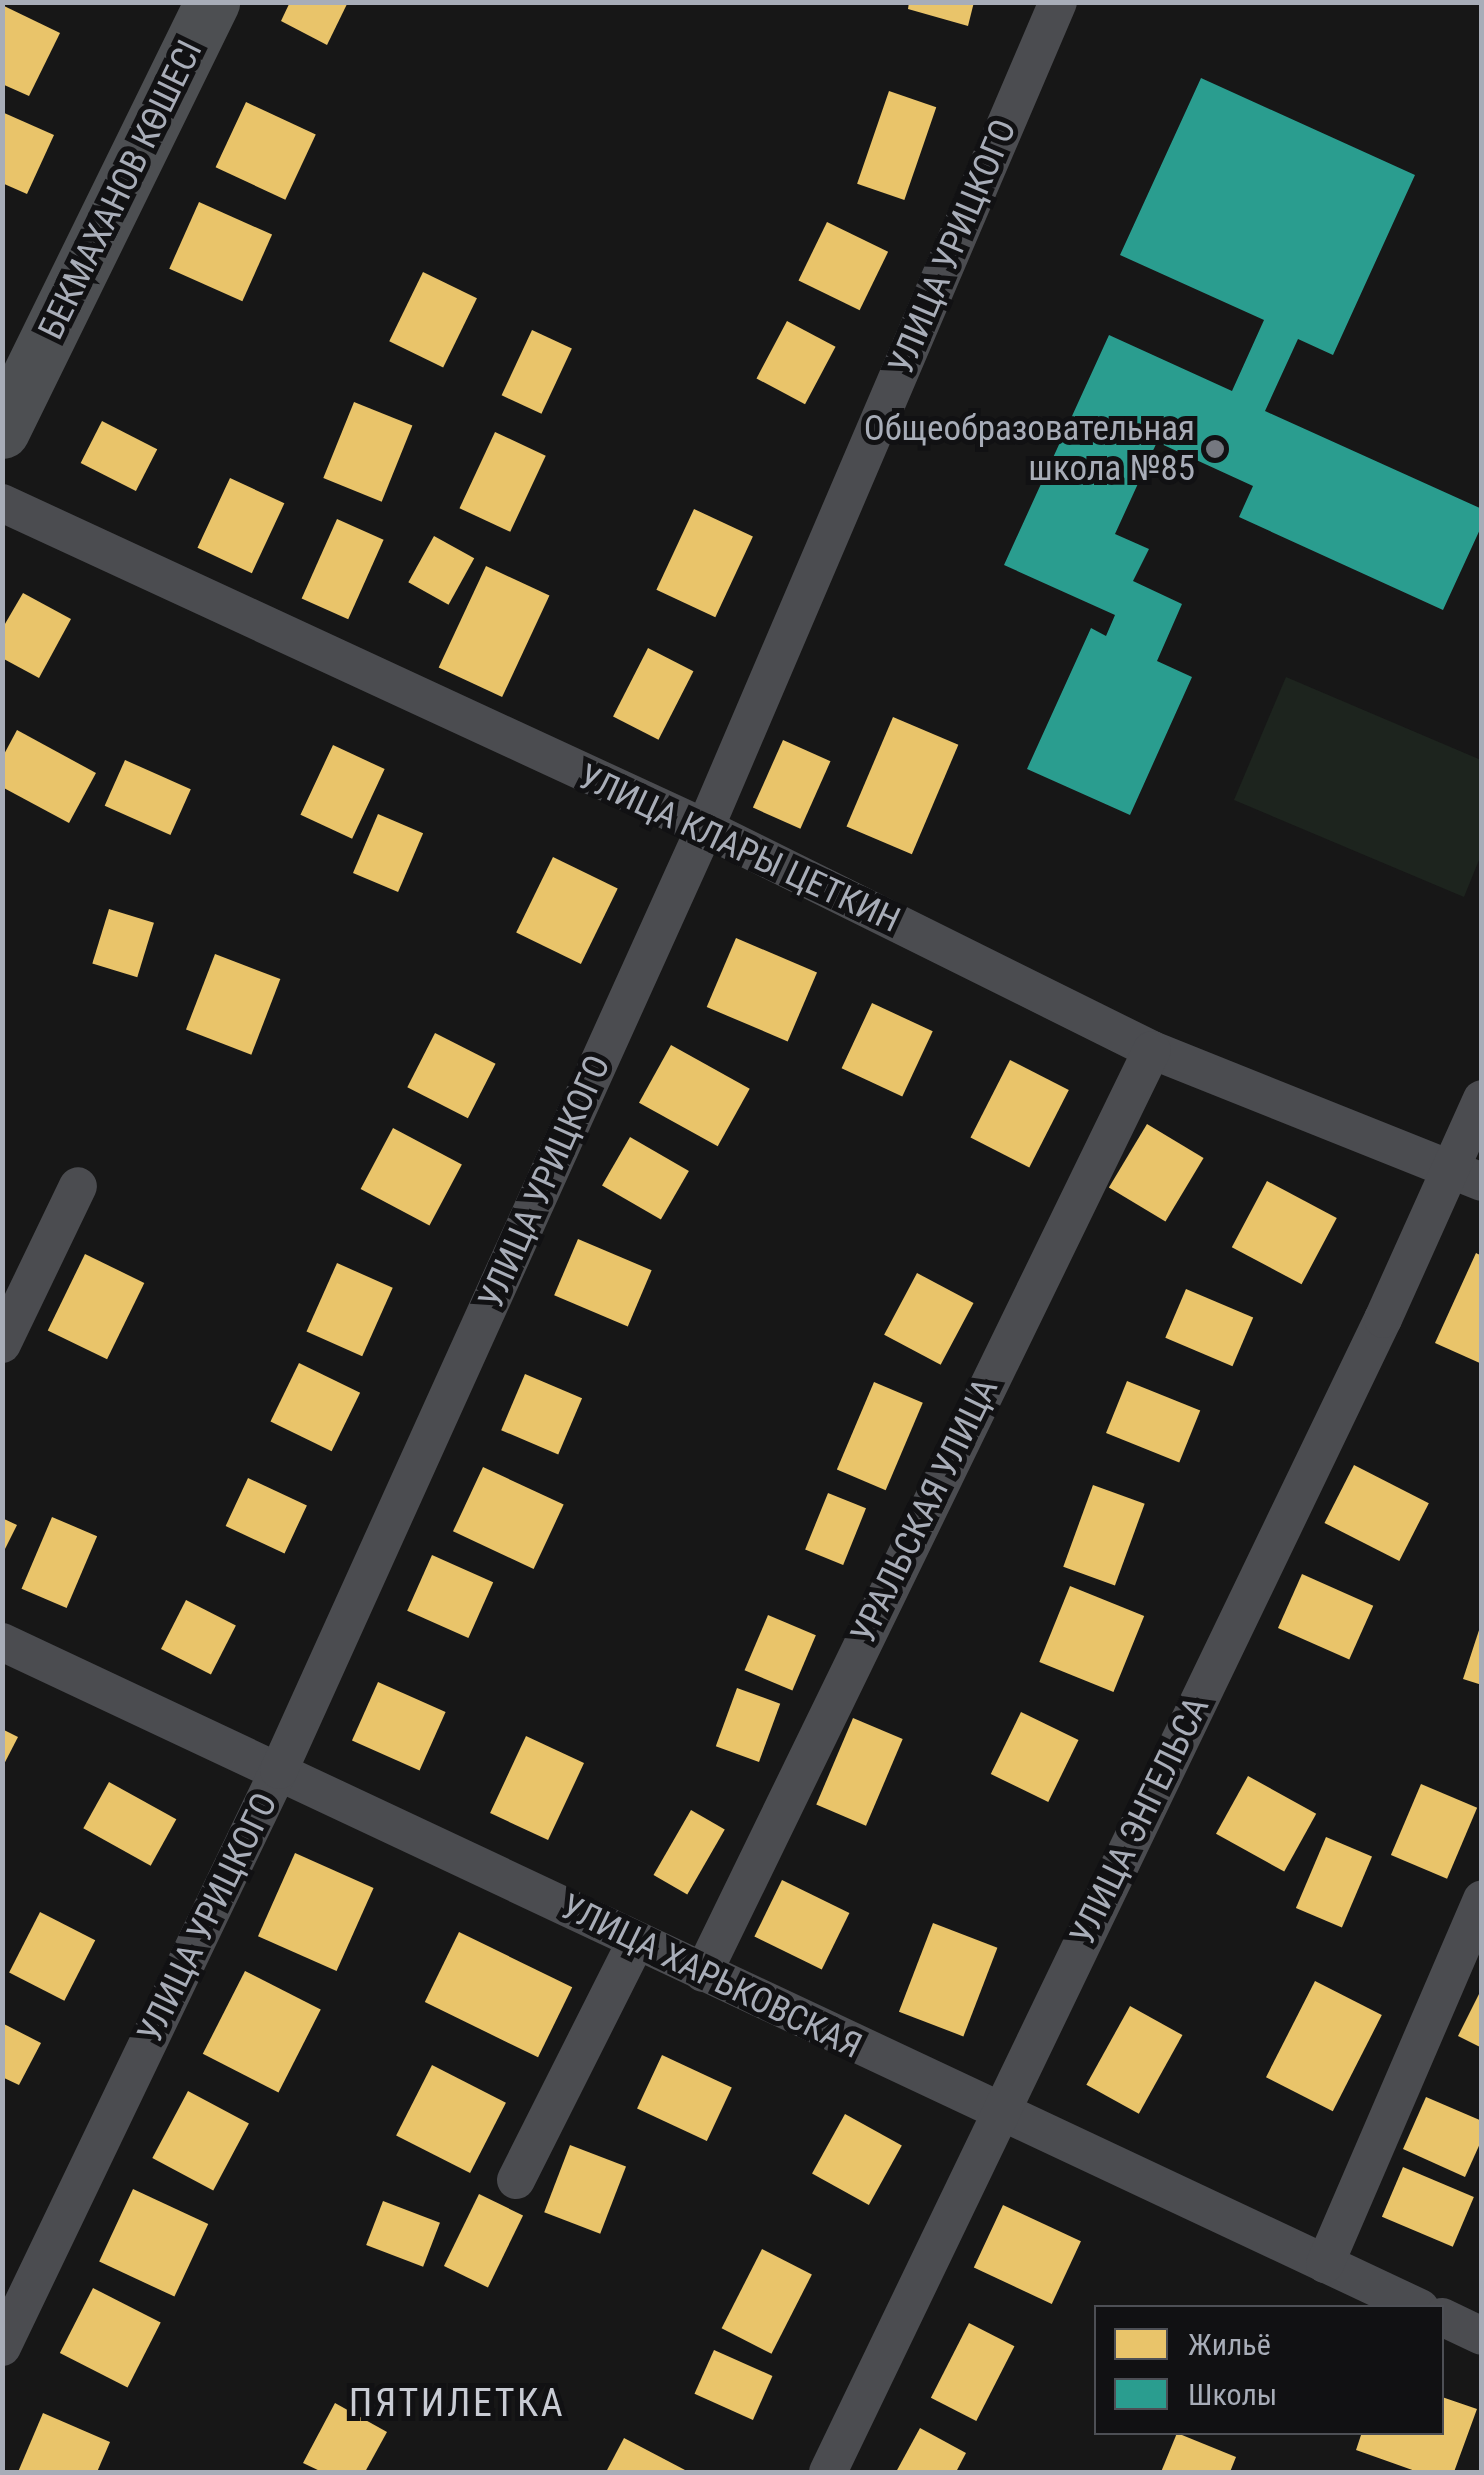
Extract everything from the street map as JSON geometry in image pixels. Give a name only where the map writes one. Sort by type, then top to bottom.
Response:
[{"type":"main road","name":"БЕКМАХАНОВ КӨШЕСІ","points":[[2,430],[212,2]]},
{"type":"street","name":"УЛИЦА УРИЦКОГО","points":[[2,2348],[279,1770],[705,828],[1058,2]]},
{"type":"street","name":"УЛИЦА КЛАРЫ ЦЕТКИН","points":[[2,503],[705,828],[1152,1050],[1465,1175]]},
{"type":"street","name":"УРАЛЬСКАЯ УЛИЦА","points":[[703,1973],[1152,1050]]},
{"type":"street","name":"УЛИЦА ЭНГЕЛЬСА","points":[[828,2472],[1383,1318],[1465,1175],[1482,1099]]},
{"type":"street","points":[[2,1344],[78,1186]]},
{"type":"street","name":"УЛИЦА ХАРЬКОВСКАЯ","points":[[2,1642],[998,2114],[1414,2305]]},
{"type":"street","points":[[1325,2264],[1482,1899]]},
{"type":"street","points":[[516,2180],[636,1940]]},
{"type":"street","points":[[1444,2318],[1482,2336]]},
{"type":"shaded area","points":[[1286,677],[1481,760],[1481,855],[1464,897],[1234,800]]},
{"type":"building: Жильё","points":[[290,2],[348,2],[327,45],[281,21]]},
{"type":"building: Жильё","points":[[909,2],[974,2],[968,26],[908,9]]},
{"type":"building: Жильё","points":[[2,5],[60,33],[29,96],[2,84]]},
{"type":"building: Жильё","points":[[889,91],[936,107],[904,200],[857,184]]},
{"type":"building: Жильё","points":[[246,102],[316,135],[285,200],[216,167]]},
{"type":"building: Жильё","points":[[2,112],[54,135],[27,194],[2,183]]},
{"type":"building: Жильё","points":[[199,202],[272,235],[242,301],[169,269]]},
{"type":"building: Жильё","points":[[827,222],[888,252],[860,310],[799,280]]},
{"type":"building: Жильё","points":[[423,272],[477,298],[443,368],[389,341]]},
{"type":"building: Жильё","points":[[787,321],[836,347],[805,404],[756,378]]},
{"type":"building: Жильё","points":[[532,330],[572,349],[541,414],[502,395]]},
{"type":"building: Жильё","points":[[354,402],[412,426],[382,502],[323,478]]},
{"type":"building: Жильё","points":[[102,421],[157,449],[136,491],[81,463]]},
{"type":"building: Жильё","points":[[495,432],[546,456],[510,532],[460,508]]},
{"type":"building: Жильё","points":[[230,478],[284,503],[252,573],[197,548]]},
{"type":"building: Жильё","points":[[694,509],[753,536],[715,617],[656,590]]},
{"type":"building: Жильё","points":[[337,519],[384,540],[348,619],[302,598]]},
{"type":"building: Жильё","points":[[434,536],[474,558],[449,605],[408,582]]},
{"type":"building: Жильё","points":[[486,566],[549,596],[502,697],[439,668]]},
{"type":"building: Жильё","points":[[23,593],[71,619],[39,678],[2,658],[2,629]]},
{"type":"building: Жильё","points":[[648,648],[693,671],[658,740],[613,717]]},
{"type":"building: Жильё","points":[[893,717],[958,745],[912,854],[847,827]]},
{"type":"building: Жильё","points":[[17,730],[96,773],[69,823],[2,787],[2,758]]},
{"type":"building: Жильё","points":[[783,740],[831,761],[800,829],[753,808]]},
{"type":"building: Жильё","points":[[333,745],[385,769],[352,839],[300,815]]},
{"type":"building: Жильё","points":[[125,760],[191,789],[170,835],[105,806]]},
{"type":"building: Жильё","points":[[378,814],[423,833],[398,892],[353,873]]},
{"type":"building: Жильё","points":[[553,857],[618,889],[581,964],[516,932]]},
{"type":"building: Жильё","points":[[109,909],[154,923],[137,977],[92,964]]},
{"type":"building: Жильё","points":[[736,938],[817,972],[788,1041],[707,1007]]},
{"type":"building: Жильё","points":[[215,954],[280,979],[251,1055],[186,1030]]},
{"type":"building: Жильё","points":[[872,1003],[933,1031],[902,1097],[842,1068]]},
{"type":"building: Жильё","points":[[435,1033],[496,1064],[468,1118],[407,1087]]},
{"type":"building: Жильё","points":[[671,1045],[750,1089],[718,1146],[639,1103]]},
{"type":"building: Жильё","points":[[1010,1060],[1069,1090],[1029,1167],[971,1138]]},
{"type":"building: Жильё","points":[[1147,1124],[1204,1158],[1165,1221],[1109,1187]]},
{"type":"building: Жильё","points":[[393,1128],[462,1165],[429,1226],[361,1189]]},
{"type":"building: Жильё","points":[[630,1137],[689,1171],[661,1219],[602,1185]]},
{"type":"building: Жильё","points":[[1267,1181],[1337,1218],[1302,1284],[1232,1247]]},
{"type":"building: Жильё","points":[[578,1239],[652,1270],[628,1326],[554,1295]]},
{"type":"building: Жильё","points":[[1476,1253],[1482,1256],[1482,1364],[1435,1343]]},
{"type":"building: Жильё","points":[[85,1254],[144,1283],[107,1359],[48,1330]]},
{"type":"building: Жильё","points":[[337,1263],[393,1288],[362,1356],[306,1332]]},
{"type":"building: Жильё","points":[[917,1273],[974,1303],[941,1365],[884,1335]]},
{"type":"building: Жильё","points":[[1186,1289],[1253,1318],[1232,1366],[1165,1338]]},
{"type":"building: Жильё","points":[[299,1363],[360,1393],[332,1451],[271,1421]]},
{"type":"building: Жильё","points":[[525,1374],[582,1398],[558,1454],[501,1430]]},
{"type":"building: Жильё","points":[[1127,1381],[1200,1411],[1179,1463],[1106,1433]]},
{"type":"building: Жильё","points":[[874,1382],[923,1403],[886,1490],[837,1469]]},
{"type":"building: Жильё","points":[[1354,1465],[1429,1503],[1399,1561],[1324,1523]]},
{"type":"building: Жильё","points":[[483,1467],[564,1505],[534,1569],[453,1531]]},
{"type":"building: Жильё","points":[[248,1478],[307,1505],[285,1554],[226,1526]]},
{"type":"building: Жильё","points":[[1093,1485],[1145,1504],[1115,1586],[1063,1567]]},
{"type":"building: Жильё","points":[[828,1493],[866,1508],[843,1565],[805,1550]]},
{"type":"building: Жильё","points":[[52,1517],[97,1536],[67,1608],[22,1589]]},
{"type":"building: Жильё","points":[[2,1518],[17,1525],[2,1555]]},
{"type":"building: Жильё","points":[[432,1555],[493,1582],[468,1638],[407,1611]]},
{"type":"building: Жильё","points":[[1302,1574],[1373,1606],[1349,1660],[1278,1628]]},
{"type":"building: Жильё","points":[[1070,1586],[1144,1616],[1113,1692],[1039,1662]]},
{"type":"building: Жильё","points":[[186,1600],[236,1625],[211,1674],[161,1649]]},
{"type":"building: Жильё","points":[[768,1615],[816,1635],[792,1691],[745,1670]]},
{"type":"building: Жильё","points":[[1482,1621],[1482,1685],[1463,1679]]},
{"type":"building: Жильё","points":[[378,1682],[446,1712],[420,1771],[352,1740]]},
{"type":"building: Жильё","points":[[737,1688],[780,1704],[759,1762],[716,1746]]},
{"type":"building: Жильё","points":[[1021,1712],[1079,1740],[1048,1802],[991,1774]]},
{"type":"building: Жильё","points":[[853,1718],[903,1739],[866,1826],[816,1805]]},
{"type":"building: Жильё","points":[[2,1729],[18,1737],[2,1768]]},
{"type":"building: Жильё","points":[[526,1736],[584,1763],[548,1840],[490,1813]]},
{"type":"building: Жильё","points":[[1248,1776],[1316,1814],[1284,1872],[1216,1834]]},
{"type":"building: Жильё","points":[[109,1782],[176,1819],[151,1866],[83,1828]]},
{"type":"building: Жильё","points":[[1421,1784],[1477,1808],[1447,1879],[1391,1855]]},
{"type":"building: Жильё","points":[[691,1810],[725,1830],[687,1894],[654,1875]]},
{"type":"building: Жильё","points":[[1326,1837],[1372,1857],[1342,1927],[1296,1908]]},
{"type":"building: Жильё","points":[[295,1853],[374,1888],[337,1971],[258,1936]]},
{"type":"building: Жильё","points":[[782,1880],[849,1913],[822,1970],[754,1937]]},
{"type":"building: Жильё","points":[[40,1912],[95,1940],[64,2001],[9,1973]]},
{"type":"building: Жильё","points":[[933,1923],[997,1948],[963,2036],[899,2012]]},
{"type":"building: Жильё","points":[[459,1932],[572,1987],[538,2057],[425,2002]]},
{"type":"building: Жильё","points":[[245,1971],[321,2010],[279,2092],[203,2054]]},
{"type":"building: Жильё","points":[[1315,1981],[1382,2015],[1333,2111],[1266,2077]]},
{"type":"building: Жильё","points":[[1482,1988],[1482,2048],[1458,2036]]},
{"type":"building: Жильё","points":[[1130,2006],[1182,2035],[1139,2114],[1086,2085]]},
{"type":"building: Жильё","points":[[2,2023],[41,2043],[19,2085],[2,2077]]},
{"type":"building: Жильё","points":[[662,2055],[732,2088],[707,2141],[637,2108]]},
{"type":"building: Жильё","points":[[432,2065],[506,2103],[470,2173],[396,2135]]},
{"type":"building: Жильё","points":[[188,2091],[249,2123],[213,2190],[152,2158]]},
{"type":"building: Жильё","points":[[1426,2097],[1482,2121],[1482,2139],[1465,2177],[1403,2149]]},
{"type":"building: Жильё","points":[[845,2114],[902,2146],[869,2205],[812,2173]]},
{"type":"building: Жильё","points":[[570,2145],[626,2167],[600,2234],[544,2212]]},
{"type":"building: Жильё","points":[[1403,2167],[1474,2197],[1453,2247],[1382,2217]]},
{"type":"building: Жильё","points":[[133,2189],[208,2224],[174,2297],[99,2262]]},
{"type":"building: Жильё","points":[[479,2194],[523,2215],[488,2287],[444,2266]]},
{"type":"building: Жильё","points":[[383,2201],[440,2223],[423,2267],[366,2245]]},
{"type":"building: Жильё","points":[[1003,2205],[1081,2241],[1052,2304],[974,2268]]},
{"type":"building: Жильё","points":[[762,2249],[812,2274],[771,2354],[722,2328]]},
{"type":"building: Жильё","points":[[93,2288],[161,2323],[128,2388],[60,2353]]},
{"type":"building: Жильё","points":[[969,2323],[1014,2346],[976,2421],[931,2398]]},
{"type":"building: Жильё","points":[[714,2350],[772,2376],[753,2420],[694,2394]]},
{"type":"building: Жильё","points":[[1444,2398],[1477,2409],[1454,2472],[1418,2472],[1356,2450],[1361,2435],[1444,2435]]},
{"type":"building: Жильё","points":[[335,2403],[387,2432],[365,2472],[322,2472],[303,2463]]},
{"type":"building: Жильё","points":[[43,2413],[110,2442],[97,2472],[18,2472]]},
{"type":"building: Жильё","points":[[920,2428],[966,2453],[956,2472],[896,2472]]},
{"type":"building: Жильё","points":[[1176,2435],[1236,2457],[1230,2472],[1161,2472]]},
{"type":"building: Жильё","points":[[624,2438],[685,2470],[684,2472],[606,2472]]},
{"type":"building: Школы","points":[[1201,78],[1415,175],[1333,355],[1298,339],[1265,411],[1482,509],[1482,525],[1443,610],[1239,517],[1253,486],[1157,442],[1115,534],[1149,549],[1133,581],[1182,604],[1157,661],[1192,677],[1130,815],[1027,769],[1091,628],[1106,636],[1115,615],[1004,565],[1109,335],[1232,391],[1264,320],[1120,255]]},
{"type":"place","name":"Общеобразовательная школа №85","points":[[1215,449]]},
{"type":"district","name":"ПЯТИЛЕТКА","points":[[457,2404]]}]
